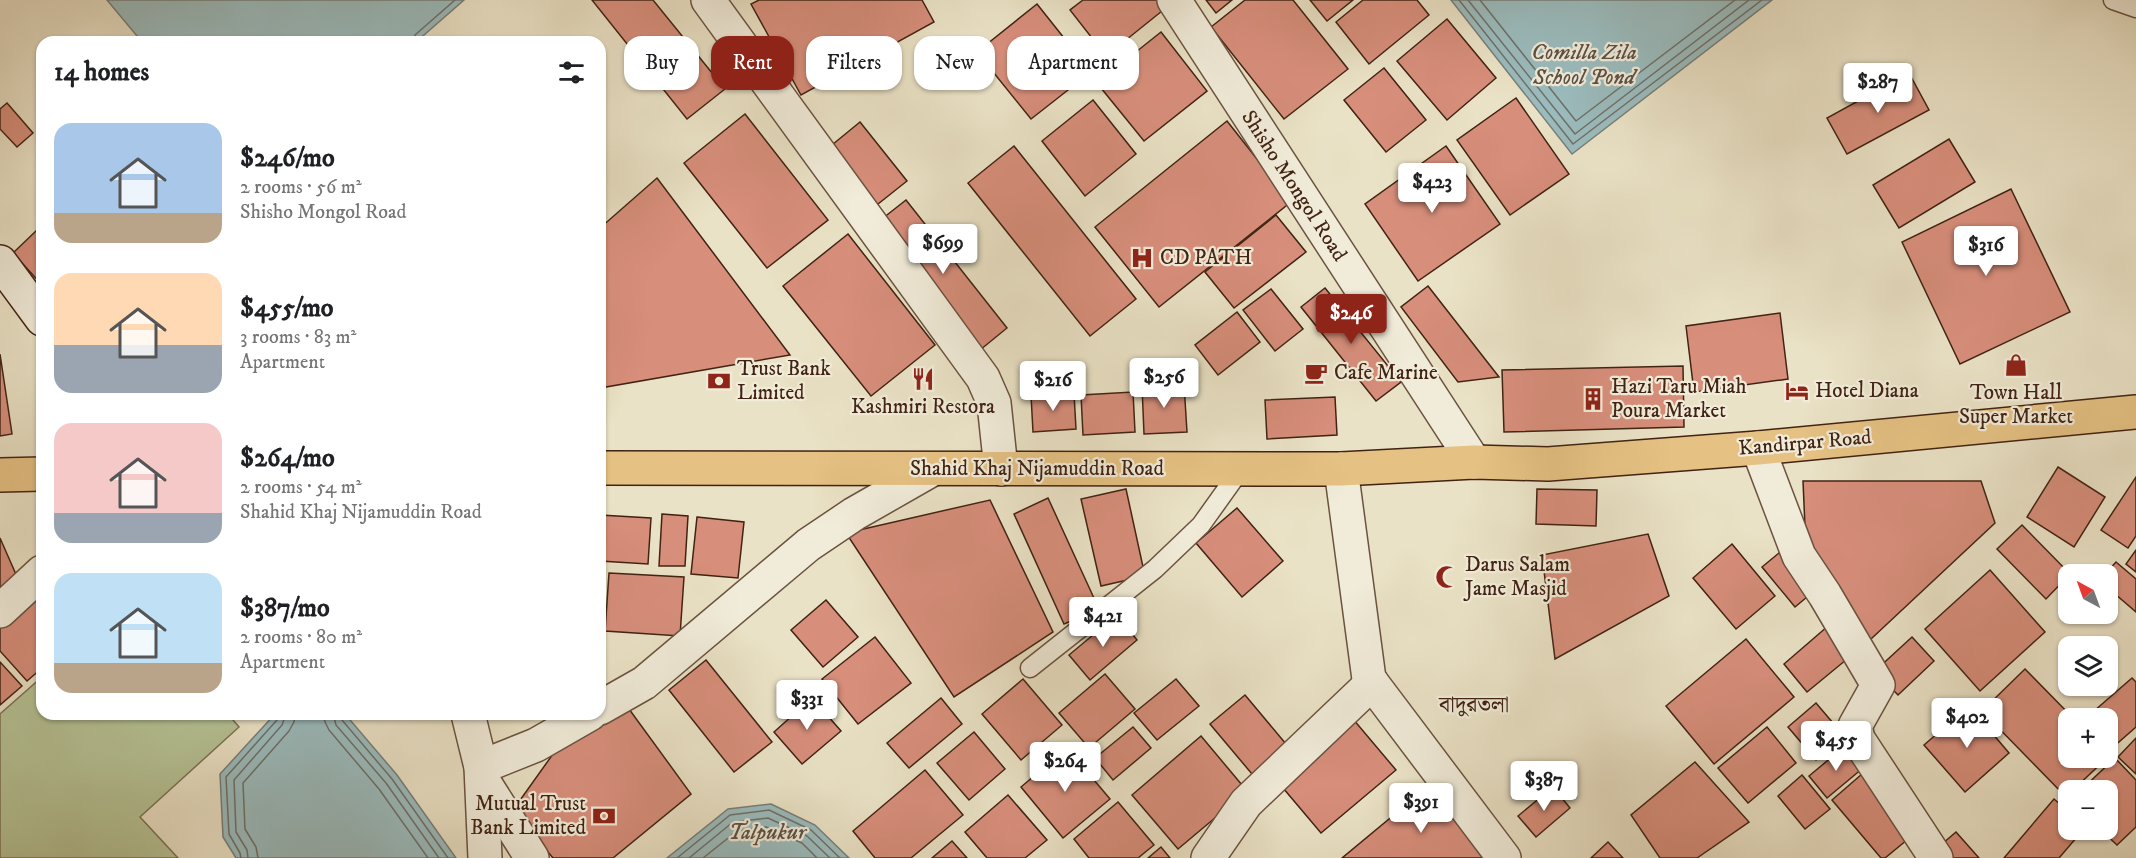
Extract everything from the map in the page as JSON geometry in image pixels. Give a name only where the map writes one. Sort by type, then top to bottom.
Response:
[{"type":"main road","name":"Kandirpar Road","points":[[1474,462],[1548,464],[1758,448],[2136,412]]},
{"type":"main road","name":"Shahid Khaj Nijamuddin Road","points":[[606,468],[1341,469],[1474,462]]},
{"type":"main road","points":[[0,475],[36,474]]},
{"type":"street","points":[[708,0],[983,378],[994,403],[1001,469]]},
{"type":"street","name":"Shisho Mongol Road","points":[[1174,0],[1474,462]]},
{"type":"street","points":[[0,262],[36,311]]},
{"type":"street","points":[[1758,448],[1799,556],[1825,595],[1878,685],[1855,726],[1858,739],[1936,858]]},
{"type":"street","points":[[1341,469],[1369,679],[1504,858]]},
{"type":"street","points":[[606,705],[645,682],[808,544],[854,514],[931,470]]},
{"type":"street","points":[[0,611],[36,578]]},
{"type":"street","points":[[1208,858],[1246,803],[1372,683]]},
{"type":"street","points":[[469,720],[481,772],[485,858]]},
{"type":"street","points":[[481,772],[536,746],[580,720]]},
{"type":"street","points":[[481,772],[532,858]]},
{"type":"lane","points":[[2114,0],[2136,8]]},
{"type":"lane","points":[[1030,668],[1155,569],[1201,525],[1241,469]]},
{"type":"green space","points":[[36,682],[36,720],[233,720],[239,727],[140,817],[178,858],[0,858],[0,714]]},
{"type":"water","points":[[107,0],[464,0],[423,36],[137,36]]},
{"type":"water","name":"Comilla Zila School Pond","points":[[1451,0],[1772,0],[1572,154]]},
{"type":"water","points":[[270,720],[350,720],[397,775],[456,858],[236,858],[223,837],[220,774]]},
{"type":"water","name":"Talpukur","points":[[771,804],[815,825],[849,858],[667,858],[728,809]]},
{"type":"building","points":[[592,0],[653,0],[682,36],[624,36],[624,40]]},
{"type":"building","points":[[759,0],[922,0],[934,22],[902,40],[902,36],[806,36],[806,90],[810,90],[801,95],[794,82],[794,36],[769,36],[751,4]]},
{"type":"building","points":[[1083,0],[1161,0],[1167,7],[1131,36],[1090,36],[1070,10]]},
{"type":"building","points":[[1206,0],[1232,0],[1216,13]]},
{"type":"building","points":[[1245,0],[1293,0],[1348,69],[1284,119],[1211,27]]},
{"type":"building","points":[[1310,0],[1353,0],[1327,21]]},
{"type":"building","points":[[1363,0],[1417,0],[1429,15],[1369,64],[1336,22]]},
{"type":"building","points":[[1037,4],[1062,36],[1007,36],[1007,89],[995,74],[995,38]]},
{"type":"building","points":[[1447,19],[1496,78],[1447,120],[1397,61]]},
{"type":"building","points":[[1161,32],[1207,91],[1144,141],[1103,90],[1139,90],[1139,50]]},
{"type":"building","points":[[699,57],[711,72],[711,90],[724,90],[687,119],[664,90],[699,90]]},
{"type":"building","points":[[1384,68],[1426,120],[1386,152],[1344,100]]},
{"type":"building","points":[[1909,73],[1929,110],[1847,154],[1827,118]]},
{"type":"building","points":[[1008,90],[1068,90],[1031,119]]},
{"type":"building","points":[[1516,98],[1569,174],[1510,215],[1457,140]]},
{"type":"building","points":[[1093,100],[1136,154],[1085,196],[1042,141]]},
{"type":"building","points":[[7,103],[33,133],[17,147],[0,129],[0,109]]},
{"type":"building","points":[[745,114],[828,220],[767,268],[684,163]]},
{"type":"building","points":[[1227,121],[1291,202],[1159,307],[1095,227]]},
{"type":"building","points":[[860,122],[907,181],[873,208],[827,149]]},
{"type":"building","points":[[1949,139],[1975,182],[1899,228],[1873,185]]},
{"type":"building","points":[[1014,146],[1136,299],[1090,336],[968,183]]},
{"type":"building","points":[[1446,146],[1500,224],[1418,281],[1365,204]]},
{"type":"building","points":[[657,178],[790,355],[606,387],[606,223]]},
{"type":"building","points":[[2011,189],[2070,312],[1960,364],[1902,242]]},
{"type":"building","points":[[906,200],[1007,328],[980,350],[878,222]]},
{"type":"building","points":[[1276,215],[1306,252],[1234,308],[1205,272]]},
{"type":"building","points":[[36,231],[36,278],[13,253]]},
{"type":"building","points":[[848,234],[935,345],[871,396],[783,286]]},
{"type":"building","points":[[1428,286],[1499,377],[1458,382],[1401,307]]},
{"type":"building","points":[[1325,288],[1401,382],[1376,401],[1301,307]]},
{"type":"building","points":[[1271,289],[1303,329],[1275,351],[1243,310]]},
{"type":"building","points":[[1237,312],[1260,342],[1218,375],[1195,345]]},
{"type":"building","points":[[1780,313],[1788,379],[1694,392],[1686,326]]},
{"type":"building","points":[[0,354],[12,434],[0,436]]},
{"type":"building","name":"Hazi Taru Miah Poura Market","points":[[1683,366],[1684,427],[1504,432],[1502,370]]},
{"type":"building","points":[[1184,384],[1187,432],[1144,434],[1142,386]]},
{"type":"building","points":[[1133,392],[1135,432],[1083,435],[1081,395]]},
{"type":"building","points":[[1074,393],[1076,429],[1033,432],[1031,395]]},
{"type":"building","points":[[1335,397],[1337,435],[1267,439],[1265,400]]},
{"type":"building","points":[[2058,467],[2105,497],[2074,547],[2027,517]]},
{"type":"building","points":[[2136,477],[2136,536],[2128,548],[2101,530]]},
{"type":"building","points":[[1803,481],[1981,481],[1995,523],[1871,639],[1842,609],[1819,570],[1805,527]]},
{"type":"building","points":[[1126,489],[1145,576],[1101,586],[1081,499]]},
{"type":"building","points":[[1537,489],[1597,490],[1596,526],[1536,524]]},
{"type":"building","points":[[1048,498],[1099,609],[1064,624],[1014,514]]},
{"type":"building","points":[[990,500],[1053,632],[954,697],[846,533]]},
{"type":"building","points":[[1237,508],[1283,561],[1242,597],[1196,543]]},
{"type":"building","points":[[662,514],[688,516],[685,566],[659,566]]},
{"type":"building","points":[[606,515],[651,518],[648,564],[606,561]]},
{"type":"building","points":[[697,517],[744,522],[738,578],[691,574]]},
{"type":"building","points":[[2022,525],[2060,564],[2058,564],[2058,586],[2046,599],[1997,549]]},
{"type":"building","points":[[1648,534],[1669,596],[1555,659],[1542,555]]},
{"type":"building","points":[[0,538],[18,579],[0,588]]},
{"type":"building","points":[[1732,544],[1775,596],[1736,629],[1693,578]]},
{"type":"building","points":[[1785,548],[1819,587],[1795,607],[1762,567]]},
{"type":"building","points":[[2136,550],[2136,572],[2126,564]]},
{"type":"building","points":[[2116,562],[2136,579],[2136,612],[2118,597],[2118,564],[2114,564]]},
{"type":"building","points":[[1990,570],[2045,632],[1980,691],[1925,629]]},
{"type":"building","points":[[609,573],[684,577],[680,636],[606,631]]},
{"type":"building","points":[[36,587],[36,673],[27,681],[0,651],[0,619]]},
{"type":"building","points":[[826,600],[858,637],[823,667],[791,630]]},
{"type":"building","points":[[1117,615],[1137,640],[1090,680],[1069,655]]},
{"type":"building","points":[[1828,626],[1852,655],[1807,692],[1784,664]]},
{"type":"building","points":[[875,637],[911,683],[858,724],[822,679]]},
{"type":"building","points":[[1912,637],[1934,661],[1898,695],[1875,671]]},
{"type":"building","points":[[1746,639],[1794,697],[1714,764],[1666,706]]},
{"type":"building","points":[[706,660],[772,742],[734,772],[669,690]]},
{"type":"building","points":[[0,662],[22,686],[0,705]]},
{"type":"building","points":[[2025,669],[2063,708],[2058,708],[2058,768],[2096,768],[2084,780],[2058,780],[2058,789],[1982,711]]},
{"type":"building","points":[[1105,674],[1135,709],[1089,748],[1059,713]]},
{"type":"building","points":[[2132,678],[2136,682],[2136,727],[2118,743],[2118,708],[2098,708],[2111,696],[2118,696],[2118,690]]},
{"type":"building","points":[[1023,679],[1062,725],[1021,760],[982,714]]},
{"type":"building","points":[[1176,679],[1199,706],[1157,740],[1134,713]]},
{"type":"building","points":[[1245,695],[1286,744],[1252,774],[1210,724]]},
{"type":"building","points":[[812,698],[841,731],[802,764],[774,732]]},
{"type":"building","points":[[941,698],[962,724],[909,768],[887,743]]},
{"type":"building","points":[[1816,703],[1844,736],[1816,760],[1788,727]]},
{"type":"building","points":[[1969,706],[2009,753],[1965,792],[1924,745]]},
{"type":"building","points":[[629,709],[691,794],[613,858],[553,858],[513,810],[553,754]]},
{"type":"building","points":[[1353,719],[1396,770],[1321,833],[1278,782]]},
{"type":"building","points":[[1133,727],[1151,748],[1113,780],[1095,758]]},
{"type":"building","points":[[1767,727],[1796,763],[1748,803],[1718,768]]},
{"type":"building","points":[[974,732],[1005,769],[969,800],[937,763]]},
{"type":"building","points":[[1201,736],[1247,791],[1178,849],[1132,795]]},
{"type":"building","points":[[2136,738],[2136,774],[2118,757]]},
{"type":"building","points":[[1845,746],[1863,768],[1827,798],[1809,776]]},
{"type":"building","points":[[1067,748],[1110,799],[1063,838],[1021,787]]},
{"type":"building","points":[[2118,761],[2136,780],[2136,827],[2117,845],[2112,840],[2118,840],[2118,780],[2092,780],[2104,768],[2118,768]]},
{"type":"building","points":[[1695,762],[1749,822],[1697,858],[1660,858],[1631,815]]},
{"type":"building","points":[[925,770],[963,815],[911,858],[875,858],[853,831]]},
{"type":"building","points":[[1862,774],[1913,835],[1885,858],[1881,858],[1832,800]]},
{"type":"building","points":[[1802,775],[1830,809],[1805,829],[1778,796]]},
{"type":"building","points":[[1430,785],[1490,858],[1342,858]]},
{"type":"building","points":[[1553,787],[1570,808],[1536,837],[1518,816]]},
{"type":"building","points":[[1008,795],[1047,840],[1025,858],[987,858],[965,832]]},
{"type":"building","points":[[2054,799],[2058,802],[2058,840],[2074,840],[2059,858],[2004,858]]},
{"type":"building","points":[[1118,802],[1154,845],[1138,858],[1089,858],[1074,839]]},
{"type":"building","points":[[1956,832],[1979,858],[1942,858],[1935,850]]},
{"type":"building","points":[[952,841],[967,858],[932,858]]},
{"type":"building","points":[[1608,842],[1623,858],[1591,858]]},
{"type":"building","points":[[1161,847],[1170,858],[1148,858]]},
{"type":"place","name":"CD PATH","points":[[1142,258]]},
{"type":"place","name":"Town Hall Super Market","points":[[2016,365]]},
{"type":"place","name":"Cafe Marine","points":[[1316,373]]},
{"type":"place","name":"Kashmiri Restora","points":[[923,379]]},
{"type":"place","name":"Trust Bank Limited","points":[[719,381]]},
{"type":"place","name":"Hotel Diana","points":[[1797,391]]},
{"type":"place","name":"Hazi Taru Miah Poura Market","points":[[1593,399]]},
{"type":"place","name":"Darus Salam Jame Masjid","points":[[1447,577]]},
{"type":"place","name":"Mutual Trust Bank Limited","points":[[604,816]]},
{"type":"district","name":"বাদুরতলা","points":[[1474,705]]}]
